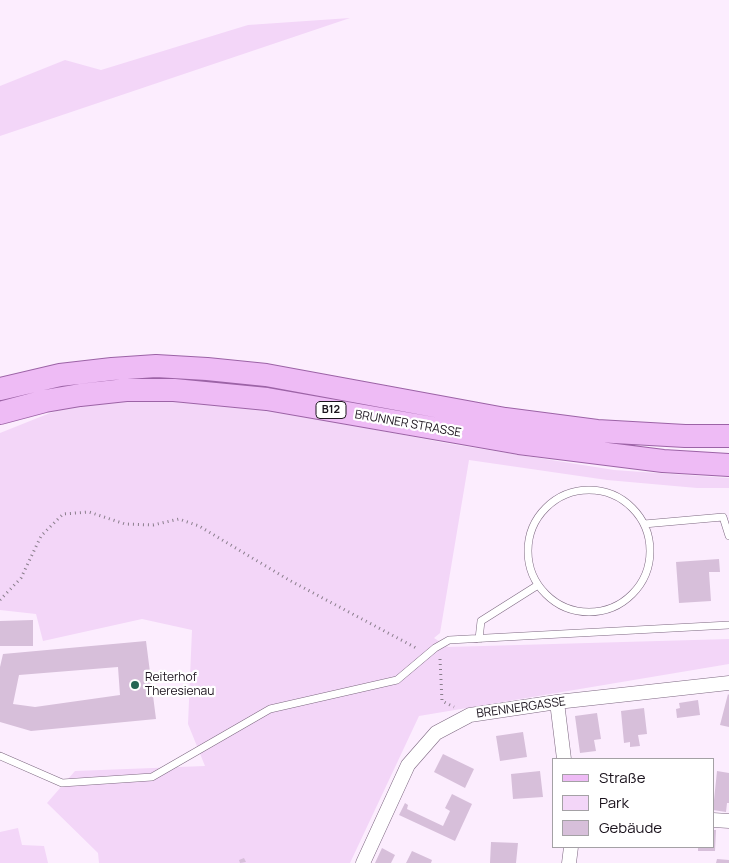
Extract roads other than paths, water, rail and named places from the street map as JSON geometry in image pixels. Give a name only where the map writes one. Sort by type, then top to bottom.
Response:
[{"type":"main road","name":"BRUNNER STRASSE","points":[[0,389],[60,375],[112,369],[156,366],[207,369],[266,375],[505,419],[597,431],[685,436],[729,436]]},
{"type":"main road","name":"BRUNNER STRASSE","points":[[0,413],[45,401],[80,395],[126,390],[182,390],[267,399],[519,443],[663,461],[729,465]]},
{"type":"street","name":"BRENNERGASSE","points":[[363,863],[408,765],[436,733],[470,715],[557,702],[729,683]]},
{"type":"street","points":[[557,702],[564,758]]},
{"type":"street","points":[[714,820],[729,821]]},
{"type":"street","points":[[570,848],[570,863]]},
{"type":"lane","points":[[590,490],[612,494],[631,506],[644,524],[651,546],[648,569],[638,589],[620,604],[599,612],[576,611],[554,602],[538,586],[530,565],[528,543],[535,522],[549,504],[568,493],[590,490]]},
{"type":"lane","points":[[644,524],[723,518],[729,536]]},
{"type":"lane","points":[[479,639],[481,621],[538,586]]},
{"type":"lane","points":[[0,756],[62,783],[152,777],[270,709],[397,680],[428,654],[449,640],[729,625]]},
{"type":"place","name":"Reiterhof Theresienau","points":[[135,685]]}]
